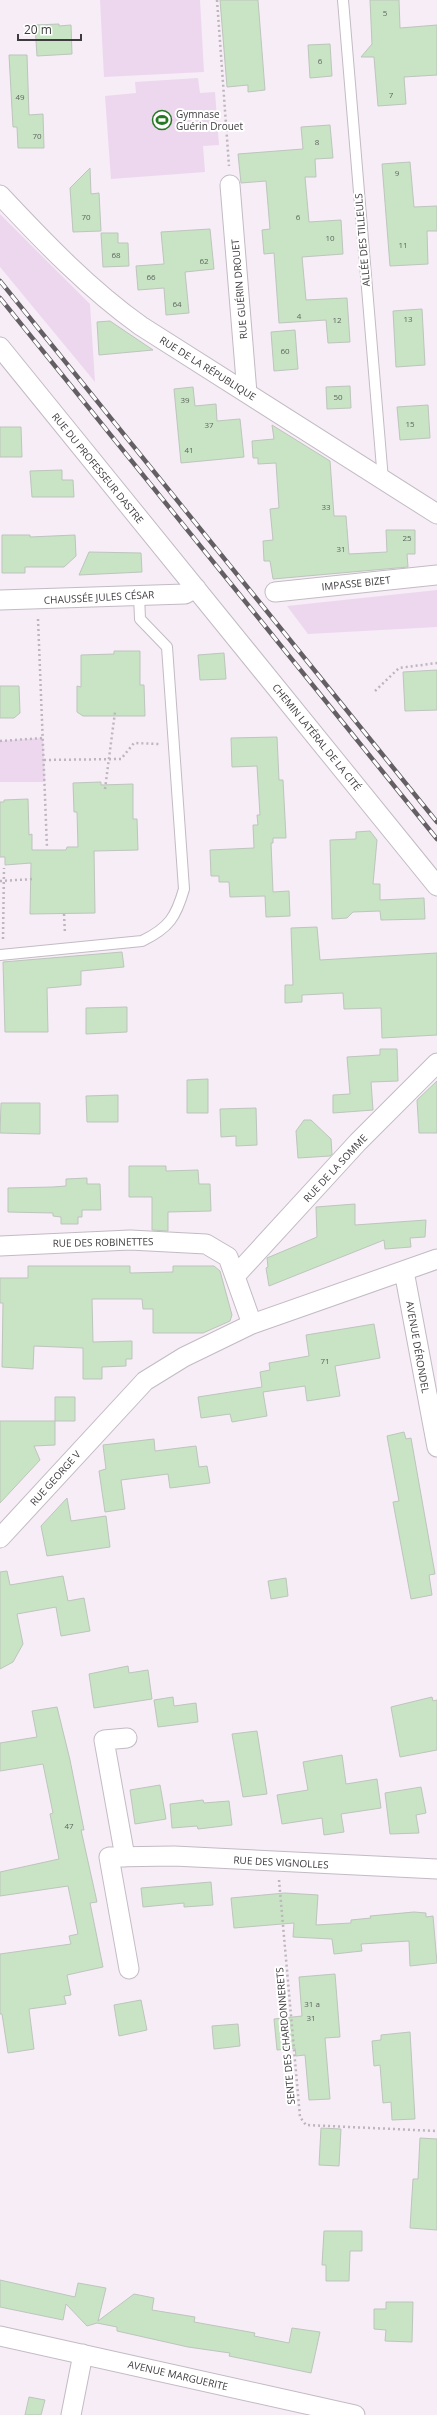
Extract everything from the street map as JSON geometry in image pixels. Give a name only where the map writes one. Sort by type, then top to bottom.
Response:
[{"type":"street","name":"RUE GUÉRIN DROUET","points":[[230,185],[247,393]]},
{"type":"street","name":"RUE DE LA RÉPUBLIQUE","points":[[0,195],[32,230],[109,303],[141,326],[437,514]]},
{"type":"street","name":"RUE DU PROFESSEUR DASTRE","points":[[0,347],[196,588]]},
{"type":"street","name":"IMPASSE BIZET","points":[[275,592],[437,575]]},
{"type":"street","name":"CHAUSSÉE JULES CÉSAR","points":[[0,600],[185,594],[196,588]]},
{"type":"street","name":"CHEMIN LATÉRAL DE LA CITÉ","points":[[196,588],[437,886]]},
{"type":"street","name":"RUE DE LA SOMME","points":[[236,1275],[358,1142],[437,1063]]},
{"type":"street","name":"RUE DES ROBINETTES","points":[[0,1246],[130,1240],[206,1244],[228,1257],[236,1275],[252,1324]]},
{"type":"street","name":"RUE GEORGE V","points":[[0,1538],[145,1381],[184,1357],[252,1324],[437,1259]]},
{"type":"street","name":"AVENUE DÉRONDEL","points":[[404,1271],[437,1447]]},
{"type":"street","points":[[125,1857],[104,1740],[128,1738]]},
{"type":"street","name":"RUE DES VIGNOLLES","points":[[129,1970],[109,1857],[174,1856],[437,1869]]},
{"type":"street","name":"AVENUE MARGUERITE","points":[[0,2336],[355,2415]]},
{"type":"street","points":[[71,2415],[83,2354]]},
{"type":"lane","name":"ALLÉE DES TILLEULS","points":[[343,0],[383,480]]},
{"type":"lane","points":[[2,955],[142,941],[157,934],[171,922],[179,907],[184,889],[167,647],[140,619],[139,595]]},
{"type":"path","points":[[217,0],[230,185]]},
{"type":"path","points":[[37,600],[47,848]]},
{"type":"path","points":[[375,691],[399,668],[437,663]]},
{"type":"path","points":[[105,789],[110,759],[114,712]]},
{"type":"path","points":[[0,741],[43,738]]},
{"type":"path","points":[[44,760],[121,759],[134,743],[174,744]]},
{"type":"path","points":[[2,955],[1,881],[4,868]]},
{"type":"path","points":[[1,881],[34,879]]},
{"type":"path","name":"SENTE DES CHARDONNERETS","points":[[278,1862],[300,2117],[306,2125],[437,2132]]},
{"type":"shaded area","points":[[100,0],[200,0],[204,72],[104,77]]},
{"type":"shaded area","name":"Gymnase Guérin Drouet","points":[[198,78],[200,93],[215,92],[219,145],[203,146],[205,172],[111,179],[105,96],[136,93],[135,82]]},
{"type":"shaded area","points":[[0,214],[90,304],[95,382],[0,267]]},
{"type":"shaded area","points":[[437,590],[437,627],[308,634],[287,606]]},
{"type":"shaded area","points":[[43,738],[45,782],[0,782],[0,741]]},
{"type":"building","points":[[220,0],[258,0],[265,90],[248,92],[248,85],[227,87]]},
{"type":"building","points":[[370,0],[399,0],[400,28],[437,25],[437,75],[404,77],[406,104],[378,106],[374,57],[361,57],[372,44]]},
{"type":"building","points":[[59,24],[59,26],[71,25],[72,54],[37,56],[35,25]]},
{"type":"building","points":[[330,44],[332,76],[310,78],[308,45]]},
{"type":"building","points":[[9,55],[27,55],[29,115],[43,114],[44,148],[18,148],[17,127],[13,127]]},
{"type":"building","points":[[330,125],[333,158],[315,159],[316,177],[305,177],[309,222],[341,220],[343,254],[302,257],[306,300],[347,298],[350,342],[328,343],[326,320],[279,323],[274,253],[264,254],[262,230],[270,229],[266,181],[241,183],[238,154],[303,149],[301,127]]},
{"type":"building","points":[[410,162],[414,207],[437,206],[437,231],[427,231],[428,264],[390,266],[382,164]]},
{"type":"building","points":[[90,168],[91,194],[99,193],[101,231],[73,232],[70,188]]},
{"type":"building","points":[[210,229],[214,269],[185,272],[189,313],[166,315],[164,288],[138,290],[136,266],[164,264],[161,232]]},
{"type":"building","points":[[101,233],[118,233],[118,243],[128,243],[129,266],[103,267]]},
{"type":"building","points":[[422,309],[425,365],[396,367],[393,311]]},
{"type":"building","points":[[110,321],[153,350],[99,355],[97,322]]},
{"type":"building","points":[[295,330],[298,369],[274,371],[271,332]]},
{"type":"building","points":[[350,386],[351,408],[327,409],[326,387]]},
{"type":"building","points":[[193,387],[195,406],[216,404],[217,421],[240,419],[244,457],[181,463],[174,389]]},
{"type":"building","points":[[428,405],[430,438],[400,440],[397,407]]},
{"type":"building","points":[[272,425],[330,461],[334,516],[346,516],[349,554],[387,552],[386,530],[415,530],[415,554],[407,554],[408,567],[273,579],[270,561],[264,561],[263,541],[273,540],[270,509],[279,508],[276,463],[258,464],[258,458],[253,458],[252,441],[274,439]]},
{"type":"building","points":[[0,427],[21,427],[22,457],[0,457]]},
{"type":"building","points":[[62,470],[62,480],[73,480],[74,497],[32,497],[30,471]]},
{"type":"building","points":[[2,535],[30,535],[30,537],[75,535],[76,556],[64,567],[25,567],[25,573],[2,573]]},
{"type":"building","points":[[89,552],[141,553],[142,572],[79,575]]},
{"type":"building","points":[[114,651],[140,651],[140,685],[144,685],[145,716],[83,716],[77,712],[77,686],[81,687],[81,655],[114,654]]},
{"type":"building","points":[[224,653],[226,679],[200,680],[198,655]]},
{"type":"building","points":[[437,670],[437,710],[405,711],[403,672]]},
{"type":"building","points":[[0,686],[19,686],[20,713],[14,718],[0,718]]},
{"type":"building","points":[[277,737],[279,780],[283,780],[286,838],[273,838],[273,843],[271,843],[273,892],[289,891],[290,916],[266,917],[265,896],[230,897],[229,882],[219,882],[219,876],[211,876],[210,850],[254,848],[253,825],[258,825],[257,815],[260,815],[257,766],[232,767],[231,738]]},
{"type":"building","points":[[101,782],[101,785],[133,784],[133,819],[137,819],[138,850],[94,851],[95,913],[30,914],[31,863],[5,865],[5,857],[0,857],[0,802],[4,802],[4,800],[28,799],[29,835],[32,834],[32,850],[66,850],[67,847],[78,847],[77,812],[74,812],[73,783]]},
{"type":"building","points":[[370,831],[377,840],[373,884],[380,884],[380,900],[424,898],[425,919],[381,920],[380,911],[353,912],[347,918],[332,919],[330,840],[356,839],[356,832]]},
{"type":"building","points":[[317,927],[320,960],[437,953],[437,1035],[382,1038],[381,1008],[344,1009],[343,993],[302,995],[302,1002],[285,1003],[285,985],[293,985],[291,928]]},
{"type":"building","points":[[122,952],[124,967],[81,971],[81,985],[47,988],[48,1032],[5,1032],[3,962]]},
{"type":"building","points":[[127,1007],[127,1032],[86,1034],[86,1008]]},
{"type":"building","points":[[380,1049],[397,1049],[398,1081],[371,1082],[373,1110],[333,1113],[333,1095],[350,1094],[347,1057],[380,1055]]},
{"type":"building","points":[[208,1079],[208,1113],[187,1113],[187,1080]]},
{"type":"building","points":[[437,1081],[437,1133],[419,1133],[417,1100]]},
{"type":"building","points":[[118,1095],[118,1122],[87,1122],[86,1096]]},
{"type":"building","points":[[1,1103],[40,1103],[40,1134],[0,1133]]},
{"type":"building","points":[[256,1108],[257,1145],[236,1146],[236,1136],[221,1137],[220,1109]]},
{"type":"building","points":[[304,1120],[311,1120],[331,1139],[332,1154],[330,1156],[298,1158],[296,1131]]},
{"type":"building","points":[[129,1166],[166,1166],[166,1171],[198,1170],[199,1184],[210,1184],[211,1211],[168,1212],[168,1231],[152,1230],[152,1197],[129,1197]]},
{"type":"building","points":[[87,1178],[87,1184],[100,1184],[101,1210],[82,1210],[82,1217],[78,1217],[78,1224],[61,1224],[61,1217],[53,1216],[53,1213],[8,1212],[8,1188],[66,1186],[66,1179]]},
{"type":"building","points":[[355,1204],[355,1225],[426,1220],[425,1237],[410,1238],[411,1247],[385,1249],[384,1240],[269,1286],[266,1268],[268,1267],[267,1258],[317,1237],[316,1207]]},
{"type":"building","points":[[28,1266],[130,1266],[130,1273],[173,1272],[173,1266],[214,1266],[220,1271],[232,1315],[230,1321],[203,1333],[153,1333],[153,1309],[143,1309],[142,1299],[92,1299],[93,1342],[132,1341],[132,1359],[126,1359],[126,1366],[102,1367],[102,1379],[83,1379],[83,1348],[34,1346],[33,1369],[2,1367],[3,1303],[0,1303],[0,1278],[28,1278]]},
{"type":"building","points":[[374,1324],[380,1358],[335,1366],[340,1396],[307,1401],[305,1386],[263,1392],[267,1416],[232,1422],[230,1414],[201,1418],[198,1397],[262,1387],[260,1372],[270,1370],[269,1363],[309,1356],[306,1335]]},
{"type":"building","points":[[55,1397],[75,1397],[75,1421],[55,1421]]},
{"type":"building","points":[[0,1421],[55,1421],[55,1445],[34,1446],[40,1460],[0,1503]]},
{"type":"building","points":[[404,1432],[406,1439],[411,1438],[435,1574],[429,1575],[432,1595],[411,1599],[393,1502],[399,1501],[387,1436]]},
{"type":"building","points":[[154,1439],[155,1451],[196,1446],[199,1467],[207,1466],[210,1483],[170,1488],[168,1474],[121,1480],[125,1509],[105,1512],[99,1471],[106,1469],[103,1445]]},
{"type":"building","points":[[67,1498],[71,1521],[106,1516],[110,1547],[47,1556],[41,1526]]},
{"type":"building","points":[[7,1571],[10,1585],[63,1576],[68,1601],[84,1598],[90,1631],[61,1636],[56,1607],[17,1614],[23,1644],[13,1662],[0,1669],[0,1572]]},
{"type":"building","points":[[286,1578],[288,1596],[271,1599],[268,1581]]},
{"type":"building","points":[[128,1666],[129,1673],[148,1670],[152,1699],[94,1708],[89,1674]]},
{"type":"building","points":[[173,1697],[174,1706],[196,1703],[198,1722],[158,1727],[154,1700]]},
{"type":"building","points":[[432,1697],[433,1701],[437,1700],[437,1750],[400,1757],[391,1707]]},
{"type":"building","points":[[57,1707],[70,1760],[84,1830],[81,1830],[97,1902],[90,1903],[103,1967],[67,1975],[71,1995],[64,1996],[66,2004],[29,2009],[34,2049],[8,2053],[2,2014],[0,2014],[0,1954],[71,1944],[69,1936],[78,1934],[68,1886],[0,1896],[0,1872],[59,1859],[50,1814],[53,1813],[43,1764],[0,1771],[0,1743],[37,1737],[32,1711]]},
{"type":"building","points":[[257,1731],[267,1794],[243,1797],[232,1734]]},
{"type":"building","points":[[342,1755],[346,1784],[377,1779],[381,1808],[341,1814],[344,1832],[324,1835],[322,1818],[282,1824],[277,1795],[308,1790],[303,1762]]},
{"type":"building","points":[[160,1785],[166,1819],[135,1824],[130,1790]]},
{"type":"building","points":[[421,1787],[426,1813],[416,1815],[419,1833],[390,1834],[385,1793]]},
{"type":"building","points":[[203,1800],[204,1803],[229,1801],[232,1825],[198,1829],[197,1826],[172,1828],[170,1804]]},
{"type":"building","points":[[211,1882],[213,1905],[184,1907],[184,1903],[143,1907],[141,1888]]},
{"type":"building","points":[[285,1893],[318,1895],[316,1925],[351,1923],[351,1920],[371,1918],[370,1916],[414,1912],[426,1913],[426,1917],[433,1916],[437,1963],[410,1966],[409,1941],[361,1944],[362,1951],[334,1954],[332,1939],[293,1937],[294,1923],[234,1928],[231,1898]]},
{"type":"building","points":[[335,1974],[340,2037],[325,2038],[330,2099],[309,2100],[305,2055],[296,2056],[295,2048],[277,2050],[274,2019],[302,2016],[299,1977]]},
{"type":"building","points":[[141,2000],[147,2030],[119,2036],[114,2005]]},
{"type":"building","points":[[238,2024],[240,2046],[214,2049],[212,2026]]},
{"type":"building","points":[[410,2032],[415,2119],[392,2120],[391,2102],[383,2103],[380,2065],[374,2066],[372,2041],[381,2040],[381,2035]]},
{"type":"building","points":[[321,2128],[341,2129],[339,2166],[319,2165]]},
{"type":"building","points":[[420,2138],[437,2139],[437,2230],[410,2228],[413,2179],[418,2179]]},
{"type":"building","points":[[324,2231],[362,2231],[362,2251],[350,2251],[349,2281],[326,2281],[326,2265],[322,2265]]},
{"type":"building","points":[[0,2280],[75,2297],[78,2283],[106,2288],[98,2321],[134,2294],[154,2298],[152,2310],[195,2317],[194,2322],[255,2333],[254,2336],[289,2343],[292,2328],[320,2332],[311,2373],[229,2356],[230,2353],[188,2347],[117,2331],[117,2327],[97,2323],[87,2326],[66,2304],[63,2320],[0,2307]]},
{"type":"building","points":[[386,2302],[413,2302],[412,2342],[385,2341],[386,2330],[374,2329],[374,2309],[386,2309]]},
{"type":"building","points":[[29,2397],[45,2400],[41,2415],[25,2415]]},
{"type":"railway","points":[[0,281],[437,822]]},
{"type":"railway","points":[[0,298],[437,839]]},
{"type":"place","name":"Gymnase Guérin Drouet","points":[[162,120]]}]
